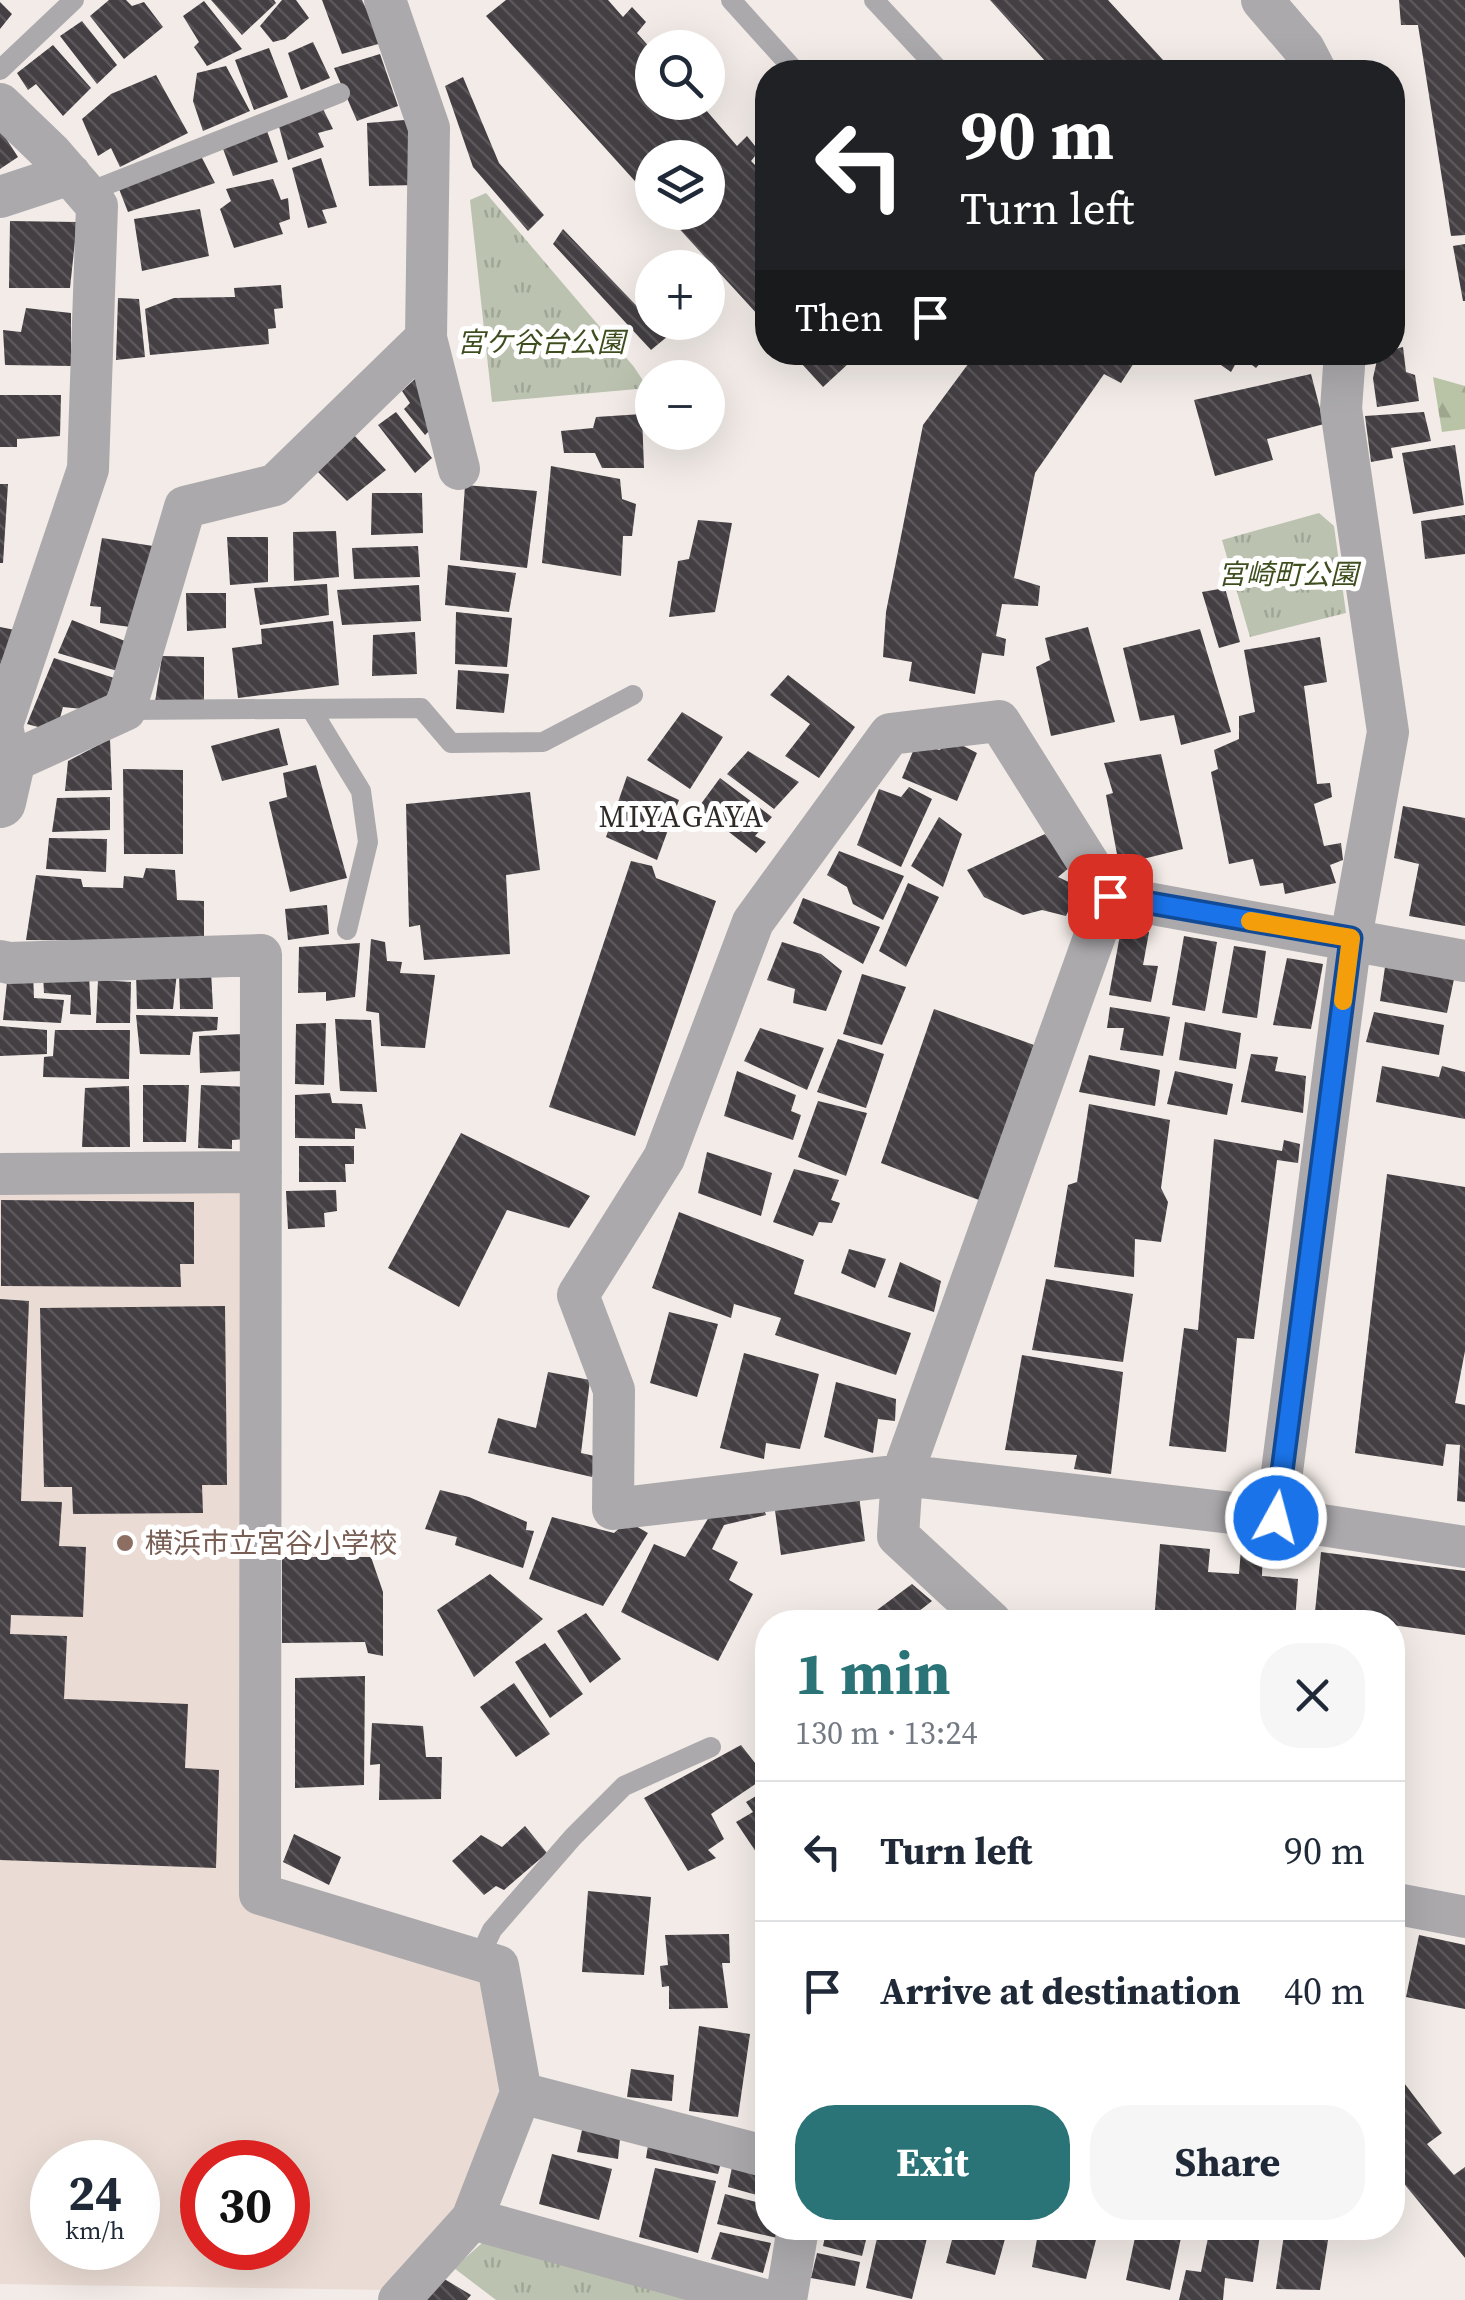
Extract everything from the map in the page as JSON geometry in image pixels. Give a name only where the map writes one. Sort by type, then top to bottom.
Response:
[{"type":"street","points":[[385,0],[429,128],[426,338],[459,469]]},
{"type":"street","points":[[1273,4],[1310,60]]},
{"type":"street","points":[[0,104],[97,206],[88,469],[2,725],[3,775],[125,710],[185,507],[275,485],[426,338]]},
{"type":"street","points":[[0,197],[78,184]]},
{"type":"street","points":[[1276,1518],[1351,938],[1388,732],[1377,580],[1341,409],[1344,365]]},
{"type":"street","points":[[1465,960],[1110,896],[999,722],[890,734],[753,922],[664,1158],[578,1295],[614,1390],[614,1508],[902,1475],[1276,1518],[1465,1547]]},
{"type":"street","points":[[978,1610],[898,1536],[902,1475],[1110,896]]},
{"type":"street","points":[[0,960],[8,963],[261,956],[260,1894],[483,1946],[520,2093],[472,2219],[398,2300]]},
{"type":"street","points":[[0,1174],[261,1172]]},
{"type":"street","points":[[1405,1906],[1465,1917]]},
{"type":"street","points":[[520,2093],[755,2154]]},
{"type":"street","points":[[472,2219],[765,2300]]},
{"type":"street","points":[[786,2300],[796,2240]]},
{"type":"lane","points":[[0,70],[74,0]]},
{"type":"lane","points":[[730,0],[785,60]]},
{"type":"lane","points":[[874,0],[930,60]]},
{"type":"lane","points":[[78,184],[340,93]]},
{"type":"lane","points":[[125,710],[422,708],[451,743],[543,742],[632,695]]},
{"type":"lane","points":[[311,709],[361,791],[368,842],[347,930]]},
{"type":"lane","points":[[483,1946],[492,1930],[572,1837],[624,1786],[712,1747]]},
{"type":"shaded area","name":"横浜市立宮谷小学校","points":[[0,1182],[241,1183],[250,1892],[489,1966],[513,2063],[471,2193],[388,2290],[0,2284]]},
{"type":"green space","name":"宮ケ谷台公園","points":[[486,193],[634,367],[635,389],[492,402],[470,200]]},
{"type":"green space","points":[[1433,377],[1465,386],[1465,429],[1442,432]]},
{"type":"green space","name":"宮崎町公園","points":[[1319,513],[1334,526],[1346,613],[1250,637],[1222,540]]},
{"type":"green space","points":[[491,2235],[706,2300],[496,2300],[454,2268]]},
{"type":"building","points":[[109,0],[126,0],[132,6],[144,2],[163,27],[124,59],[90,16]]},
{"type":"building","points":[[211,0],[274,0],[276,3],[242,35]]},
{"type":"building","points":[[282,0],[296,0],[309,18],[285,39],[273,42],[260,26]]},
{"type":"building","points":[[322,0],[362,0],[382,43],[342,54]]},
{"type":"building","points":[[506,0],[608,0],[623,17],[632,7],[646,22],[635,30],[635,120],[715,120],[737,146],[747,136],[755,146],[751,161],[755,165],[755,312],[725,279],[725,250],[699,250],[680,230],[725,230],[725,140],[635,140],[635,181],[486,16]]},
{"type":"building","points":[[990,0],[1108,0],[1163,60],[1044,60]]},
{"type":"building","points":[[1399,0],[1465,0],[1465,235],[1451,236],[1418,25],[1401,25]]},
{"type":"building","points":[[204,1],[242,49],[207,66],[194,47],[199,42],[183,16]]},
{"type":"building","points":[[0,2],[12,14],[0,29]]},
{"type":"building","points":[[82,21],[117,65],[97,84],[60,36]]},
{"type":"building","points":[[313,42],[330,78],[301,90],[288,53]]},
{"type":"building","points":[[53,45],[91,88],[63,116],[36,84],[28,90],[17,73]]},
{"type":"building","points":[[269,48],[288,97],[254,110],[235,60]]},
{"type":"building","points":[[380,54],[398,106],[357,121],[334,68]]},
{"type":"building","points":[[226,66],[250,111],[203,131],[193,101],[197,73]]},
{"type":"building","points":[[156,75],[188,133],[120,167],[111,148],[98,156],[82,119],[111,94]]},
{"type":"building","points":[[463,77],[499,163],[544,215],[528,231],[473,167],[445,86]]},
{"type":"building","points":[[322,107],[333,129],[318,133],[324,147],[288,160],[278,123]]},
{"type":"building","points":[[417,119],[417,185],[369,186],[367,123]]},
{"type":"building","points":[[266,128],[278,162],[233,176],[222,146]]},
{"type":"building","points":[[0,129],[18,157],[0,169]]},
{"type":"building","points":[[201,156],[215,183],[128,212],[119,189]]},
{"type":"building","points":[[321,158],[337,207],[322,210],[327,223],[308,228],[292,168]]},
{"type":"building","points":[[273,179],[281,200],[288,198],[290,219],[279,223],[283,234],[234,248],[220,209],[231,201],[226,189]]},
{"type":"building","points":[[200,209],[209,256],[142,271],[134,219]]},
{"type":"building","points":[[10,221],[77,222],[70,288],[9,288]]},
{"type":"building","points":[[563,229],[635,304],[635,333],[553,244]]},
{"type":"building","points":[[1465,244],[1465,301],[1463,301],[1453,246]]},
{"type":"building","points":[[281,285],[283,308],[274,309],[276,328],[268,329],[269,344],[150,355],[145,309],[174,298],[235,297],[234,288]]},
{"type":"building","points":[[118,298],[139,299],[145,357],[116,360]]},
{"type":"building","points":[[26,308],[71,313],[71,366],[5,365],[3,330],[21,332]]},
{"type":"building","points":[[642,340],[663,340],[651,350]]},
{"type":"building","points":[[1405,364],[1406,372],[1415,375],[1419,401],[1377,407],[1373,378],[1376,365]]},
{"type":"building","points":[[803,365],[847,365],[823,387]]},
{"type":"building","points":[[967,365],[1133,365],[1121,383],[1104,374],[1035,473],[1014,578],[1040,586],[1038,606],[1002,604],[996,636],[1006,639],[1004,656],[982,653],[975,694],[909,681],[912,662],[883,657],[886,612],[923,425]]},
{"type":"building","points":[[1311,374],[1324,424],[1267,439],[1273,460],[1215,476],[1194,400]]},
{"type":"building","points":[[416,378],[437,423],[425,435],[404,409],[410,403],[402,391]]},
{"type":"building","points":[[0,395],[61,395],[60,436],[17,439],[17,447],[0,447]]},
{"type":"building","points":[[396,412],[432,458],[415,473],[378,425]]},
{"type":"building","points":[[1424,412],[1431,441],[1391,448],[1393,458],[1371,462],[1365,416]]},
{"type":"building","points":[[635,414],[635,450],[643,450],[644,468],[602,468],[595,453],[564,453],[561,431],[593,428],[596,417]]},
{"type":"building","points":[[353,434],[386,470],[347,501],[315,469]]},
{"type":"building","points":[[1455,445],[1464,505],[1413,514],[1402,453]]},
{"type":"building","points":[[551,466],[620,479],[622,499],[636,504],[632,536],[623,536],[621,576],[542,563]]},
{"type":"building","points":[[0,484],[8,484],[3,563],[0,563]]},
{"type":"building","points":[[465,485],[537,491],[527,568],[460,560]]},
{"type":"building","points":[[372,493],[422,493],[423,533],[371,535]]},
{"type":"building","points":[[1465,515],[1465,554],[1425,559],[1421,521]]},
{"type":"building","points":[[698,520],[732,523],[715,612],[669,617],[678,561],[689,559]]},
{"type":"building","points":[[336,531],[339,577],[294,581],[293,532]]},
{"type":"building","points":[[227,537],[268,537],[268,582],[230,585]]},
{"type":"building","points":[[102,538],[153,546],[138,628],[100,623],[101,607],[90,606]]},
{"type":"building","points":[[418,546],[420,577],[354,579],[352,548]]},
{"type":"building","points":[[448,565],[516,573],[509,612],[445,605]]},
{"type":"building","points":[[327,584],[329,615],[260,625],[254,588]]},
{"type":"building","points":[[419,585],[421,621],[342,625],[337,590]]},
{"type":"building","points":[[1225,588],[1240,642],[1219,648],[1202,592]]},
{"type":"building","points":[[186,593],[226,593],[226,628],[187,631]]},
{"type":"building","points":[[456,612],[512,618],[507,667],[455,664]]},
{"type":"building","points":[[72,620],[135,645],[124,673],[58,653]]},
{"type":"building","points":[[333,621],[339,685],[238,698],[232,648],[262,644],[261,629]]},
{"type":"building","points":[[0,627],[15,630],[0,665]]},
{"type":"building","points":[[1088,627],[1115,722],[1051,736],[1036,667],[1050,660],[1045,638]]},
{"type":"building","points":[[1200,629],[1231,732],[1181,745],[1174,715],[1140,721],[1123,648]]},
{"type":"building","points":[[415,632],[417,674],[372,676],[373,635]]},
{"type":"building","points":[[1320,637],[1327,682],[1304,686],[1317,784],[1330,783],[1332,797],[1314,804],[1324,846],[1341,843],[1343,860],[1330,865],[1336,883],[1285,894],[1283,883],[1260,886],[1253,859],[1229,864],[1211,772],[1218,769],[1214,750],[1239,739],[1239,716],[1255,712],[1244,650]]},
{"type":"building","points":[[162,656],[204,657],[204,701],[155,702]]},
{"type":"building","points":[[54,658],[114,678],[101,711],[63,707],[56,732],[27,724]]},
{"type":"building","points":[[458,670],[509,674],[504,713],[456,709]]},
{"type":"building","points":[[788,675],[855,727],[819,778],[785,756],[810,724],[770,695]]},
{"type":"building","points":[[682,712],[723,737],[690,789],[647,760]]},
{"type":"building","points":[[279,728],[288,765],[222,781],[211,746]]},
{"type":"building","points":[[948,738],[977,753],[957,801],[902,778],[916,744],[940,750]]},
{"type":"building","points":[[110,739],[112,790],[65,791],[68,761]]},
{"type":"building","points":[[748,751],[799,782],[774,809],[727,774]]},
{"type":"building","points":[[1161,754],[1183,849],[1119,865],[1106,795],[1113,793],[1104,763]]},
{"type":"building","points":[[316,765],[347,878],[290,892],[269,802],[287,797],[283,773]]},
{"type":"building","points":[[123,769],[183,770],[183,854],[124,854]]},
{"type":"building","points":[[627,776],[679,800],[657,860],[606,837]]},
{"type":"building","points":[[720,778],[772,817],[755,836],[766,842],[756,853],[698,808]]},
{"type":"building","points":[[909,787],[932,799],[901,867],[857,845],[879,789],[901,797]]},
{"type":"building","points":[[530,792],[540,870],[506,875],[510,954],[424,960],[420,925],[409,927],[406,804]]},
{"type":"building","points":[[110,797],[110,830],[52,832],[57,798]]},
{"type":"building","points":[[1403,806],[1465,818],[1465,926],[1409,916],[1419,864],[1394,858]]},
{"type":"building","points":[[939,817],[962,834],[943,887],[911,866]]},
{"type":"building","points":[[1045,834],[1070,867],[1058,877],[1079,887],[1066,916],[1042,910],[1023,915],[984,897],[967,870]]},
{"type":"building","points":[[49,838],[107,839],[106,872],[46,869]]},
{"type":"building","points":[[839,851],[904,876],[883,920],[853,904],[847,887],[827,875]]},
{"type":"building","points":[[631,861],[652,866],[656,878],[716,901],[635,1136],[549,1107]]},
{"type":"building","points":[[146,868],[175,870],[177,900],[204,901],[204,937],[176,941],[26,940],[36,875],[81,879],[83,887],[123,888],[124,876],[143,878]]},
{"type":"building","points":[[908,883],[939,897],[906,967],[879,951]]},
{"type":"building","points":[[803,898],[880,927],[863,964],[793,923]]},
{"type":"building","points":[[327,905],[329,934],[288,940],[285,909]]},
{"type":"building","points":[[1122,924],[1149,932],[1143,965],[1158,966],[1151,1002],[1109,995]]},
{"type":"building","points":[[1184,936],[1217,942],[1205,1011],[1172,1005]]},
{"type":"building","points":[[371,939],[385,942],[387,961],[402,962],[400,973],[435,975],[425,1048],[381,1046],[379,1013],[366,1011]]},
{"type":"building","points":[[782,942],[821,954],[842,971],[826,1011],[793,1003],[795,989],[767,980]]},
{"type":"building","points":[[360,943],[355,997],[326,1001],[326,992],[298,993],[299,947]]},
{"type":"building","points":[[1234,946],[1266,951],[1257,1018],[1222,1013]]},
{"type":"building","points":[[1287,958],[1323,964],[1311,1029],[1273,1025]]},
{"type":"building","points":[[1385,967],[1454,979],[1447,1013],[1380,1001]]},
{"type":"building","points":[[179,971],[211,971],[213,1009],[180,1009]]},
{"type":"building","points":[[136,972],[177,972],[173,1009],[137,1009]]},
{"type":"building","points":[[8,973],[33,973],[34,998],[64,1000],[61,1023],[3,1020]]},
{"type":"building","points":[[43,974],[89,976],[91,1015],[70,1014],[71,995],[44,993]]},
{"type":"building","points":[[862,974],[906,987],[882,1045],[843,1034]]},
{"type":"building","points":[[98,980],[131,982],[130,1023],[96,1023]]},
{"type":"building","points":[[1110,1007],[1170,1017],[1163,1056],[1120,1050],[1124,1028],[1107,1028]]},
{"type":"building","points":[[934,1009],[1034,1045],[979,1200],[881,1163]]},
{"type":"building","points":[[1374,1012],[1444,1025],[1439,1055],[1366,1042]]},
{"type":"building","points":[[136,1015],[218,1017],[217,1030],[193,1032],[190,1055],[140,1054]]},
{"type":"building","points":[[335,1019],[371,1020],[377,1092],[340,1091]]},
{"type":"building","points":[[1185,1022],[1241,1033],[1236,1069],[1179,1060]]},
{"type":"building","points":[[326,1023],[324,1085],[295,1084],[296,1024]]},
{"type":"building","points":[[0,1026],[47,1030],[47,1054],[0,1056]]},
{"type":"building","points":[[760,1028],[824,1048],[807,1090],[744,1061]]},
{"type":"building","points":[[55,1030],[130,1030],[129,1079],[43,1077],[44,1057],[53,1056]]},
{"type":"building","points":[[243,1034],[243,1071],[200,1073],[199,1036]]},
{"type":"building","points":[[838,1039],[884,1054],[866,1108],[817,1092]]},
{"type":"building","points":[[1251,1054],[1278,1057],[1275,1071],[1306,1076],[1303,1113],[1241,1102]]},
{"type":"building","points":[[1089,1055],[1160,1070],[1155,1106],[1079,1092]]},
{"type":"building","points":[[1382,1066],[1439,1077],[1442,1066],[1465,1072],[1465,1119],[1376,1102]]},
{"type":"building","points":[[737,1071],[796,1095],[791,1111],[801,1115],[793,1140],[724,1116]]},
{"type":"building","points":[[1175,1071],[1233,1084],[1227,1115],[1167,1104]]},
{"type":"building","points":[[143,1085],[189,1085],[186,1142],[143,1142]]},
{"type":"building","points":[[201,1085],[250,1087],[247,1139],[232,1140],[232,1149],[198,1148]]},
{"type":"building","points":[[129,1086],[130,1147],[82,1147],[85,1088]]},
{"type":"building","points":[[330,1093],[332,1103],[362,1104],[366,1129],[355,1128],[355,1139],[295,1138],[295,1095]]},
{"type":"building","points":[[818,1101],[867,1113],[846,1176],[798,1157]]},
{"type":"building","points":[[1089,1104],[1170,1120],[1161,1188],[1168,1202],[1161,1242],[1135,1239],[1134,1277],[1054,1267],[1068,1185],[1077,1182]]},
{"type":"building","points":[[461,1133],[590,1196],[569,1228],[507,1210],[459,1307],[388,1268]]},
{"type":"building","points":[[1214,1139],[1282,1151],[1284,1140],[1300,1144],[1298,1163],[1277,1160],[1254,1339],[1237,1338],[1226,1452],[1169,1446],[1184,1328],[1198,1330]]},
{"type":"building","points":[[299,1146],[354,1146],[354,1164],[345,1164],[346,1182],[299,1182]]},
{"type":"building","points":[[707,1152],[772,1173],[761,1216],[698,1193]]},
{"type":"building","points":[[794,1169],[839,1180],[831,1200],[840,1203],[832,1223],[819,1222],[813,1236],[773,1222]]},
{"type":"building","points":[[1387,1174],[1465,1187],[1465,1351],[1455,1403],[1465,1405],[1465,1502],[1457,1501],[1460,1445],[1446,1444],[1443,1466],[1355,1453]]},
{"type":"building","points":[[336,1190],[337,1211],[324,1213],[325,1227],[288,1229],[286,1191]]},
{"type":"building","points":[[1,1200],[194,1202],[194,1264],[180,1264],[181,1287],[1,1286]]},
{"type":"building","points":[[679,1212],[804,1260],[794,1294],[911,1333],[896,1375],[775,1335],[781,1318],[734,1304],[731,1318],[652,1288]]},
{"type":"building","points":[[849,1249],[886,1259],[875,1288],[841,1273]]},
{"type":"building","points":[[900,1262],[941,1281],[934,1312],[888,1297]]},
{"type":"building","points":[[1046,1279],[1133,1294],[1123,1362],[1032,1350]]},
{"type":"building","points":[[0,1299],[29,1301],[21,1501],[62,1502],[59,1546],[86,1547],[83,1617],[11,1615],[10,1634],[67,1636],[64,1699],[188,1704],[185,1768],[219,1770],[216,1868],[0,1860]]},
{"type":"building","points":[[225,1306],[227,1485],[202,1485],[203,1513],[73,1514],[72,1487],[44,1487],[40,1308]]},
{"type":"building","points":[[669,1312],[718,1324],[697,1397],[650,1383]]},
{"type":"building","points":[[744,1353],[819,1374],[800,1449],[766,1443],[764,1459],[720,1448]]},
{"type":"building","points":[[1022,1355],[1123,1372],[1111,1474],[1074,1469],[1077,1455],[1005,1450]]},
{"type":"building","points":[[548,1372],[590,1380],[581,1453],[599,1457],[592,1477],[488,1453],[498,1418],[536,1428]]},
{"type":"building","points":[[836,1382],[896,1399],[895,1421],[878,1419],[873,1453],[824,1437]]},
{"type":"building","points":[[440,1490],[469,1497],[527,1522],[526,1530],[534,1531],[523,1568],[455,1545],[457,1537],[425,1529]]},
{"type":"building","points":[[859,1496],[865,1541],[781,1555],[774,1503]]},
{"type":"building","points":[[762,1503],[766,1515],[724,1525],[712,1549],[738,1562],[729,1580],[753,1594],[718,1661],[621,1612],[654,1544],[685,1557],[709,1517]]},
{"type":"building","points":[[552,1517],[614,1533],[627,1521],[648,1533],[603,1606],[529,1579]]},
{"type":"building","points":[[1242,1537],[1263,1539],[1262,1576],[1298,1579],[1296,1610],[1155,1610],[1160,1544],[1210,1549],[1208,1572],[1239,1574]]},
{"type":"building","points":[[1321,1552],[1465,1571],[1465,1635],[1405,1627],[1405,1610],[1315,1610]]},
{"type":"building","points":[[282,1557],[371,1557],[383,1592],[383,1656],[368,1653],[365,1642],[282,1643]]},
{"type":"building","points":[[490,1574],[543,1619],[474,1677],[437,1610]]},
{"type":"building","points":[[912,1584],[932,1601],[920,1610],[877,1610]]},
{"type":"building","points":[[586,1613],[621,1659],[590,1683],[557,1631]]},
{"type":"building","points":[[545,1643],[583,1694],[550,1718],[515,1662]]},
{"type":"building","points":[[365,1676],[364,1785],[295,1788],[295,1678]]},
{"type":"building","points":[[514,1683],[550,1734],[516,1757],[480,1707]]},
{"type":"building","points":[[372,1723],[423,1726],[426,1757],[442,1757],[441,1799],[379,1800],[380,1764],[370,1765]]},
{"type":"building","points":[[741,1745],[755,1763],[755,1784],[711,1814],[724,1839],[708,1850],[716,1858],[688,1871],[644,1798]]},
{"type":"building","points":[[755,1797],[755,1850],[736,1822],[753,1812],[746,1802]]},
{"type":"building","points":[[525,1826],[547,1853],[504,1890],[496,1886],[484,1895],[452,1861],[481,1835],[502,1847]]},
{"type":"building","points":[[294,1834],[341,1857],[329,1885],[283,1862]]},
{"type":"building","points":[[588,1891],[651,1897],[644,1975],[582,1972]]},
{"type":"building","points":[[729,1934],[730,1963],[722,1963],[728,2008],[669,2009],[669,1986],[662,1987],[660,1966],[668,1965],[665,1935]]},
{"type":"building","points":[[1419,1935],[1465,1945],[1465,2009],[1406,1997]]},
{"type":"building","points":[[699,2026],[750,2034],[738,2117],[689,2111]]},
{"type":"building","points":[[631,2069],[674,2075],[672,2101],[627,2097]]},
{"type":"building","points":[[1405,2084],[1442,2133],[1427,2144],[1454,2175],[1465,2167],[1465,2258],[1405,2185]]},
{"type":"building","points":[[585,2117],[621,2128],[618,2159],[577,2152]]},
{"type":"building","points":[[650,2133],[724,2150],[718,2174],[646,2158]]},
{"type":"building","points":[[552,2154],[612,2169],[599,2220],[539,2204]]},
{"type":"building","points":[[734,2157],[755,2163],[755,2194],[728,2187]]},
{"type":"building","points":[[655,2168],[716,2181],[698,2253],[639,2237]]},
{"type":"building","points":[[725,2194],[755,2202],[755,2233],[717,2224]]},
{"type":"building","points":[[720,2232],[771,2243],[763,2273],[711,2259]]},
{"type":"building","points":[[824,2240],[866,2240],[862,2256],[823,2246]]},
{"type":"building","points":[[877,2240],[927,2240],[912,2299],[866,2288]]},
{"type":"building","points":[[952,2240],[1005,2240],[995,2275],[946,2263]]},
{"type":"building","points":[[1037,2240],[1096,2240],[1086,2279],[1032,2267]]},
{"type":"building","points":[[1134,2240],[1180,2240],[1170,2290],[1126,2280]]},
{"type":"building","points":[[1208,2240],[1259,2240],[1253,2282],[1225,2278],[1223,2300],[1179,2300],[1186,2270],[1201,2272]]},
{"type":"building","points":[[1283,2240],[1328,2240],[1320,2290],[1276,2289]]},
{"type":"building","points":[[817,2253],[860,2262],[855,2286],[811,2278]]},
{"type":"building","points":[[436,2274],[471,2295],[467,2300],[422,2300]]},
{"type":"slow traffic","points":[[1250,921],[1351,938],[1343,1001]]},
{"type":"place","name":"横浜市立宮谷小学校","points":[[125,1543]]},
{"type":"district","name":"MIYAGAYA","points":[[682,817]]},
{"type":"route","points":[[1110,896],[1351,938],[1276,1518]]}]
